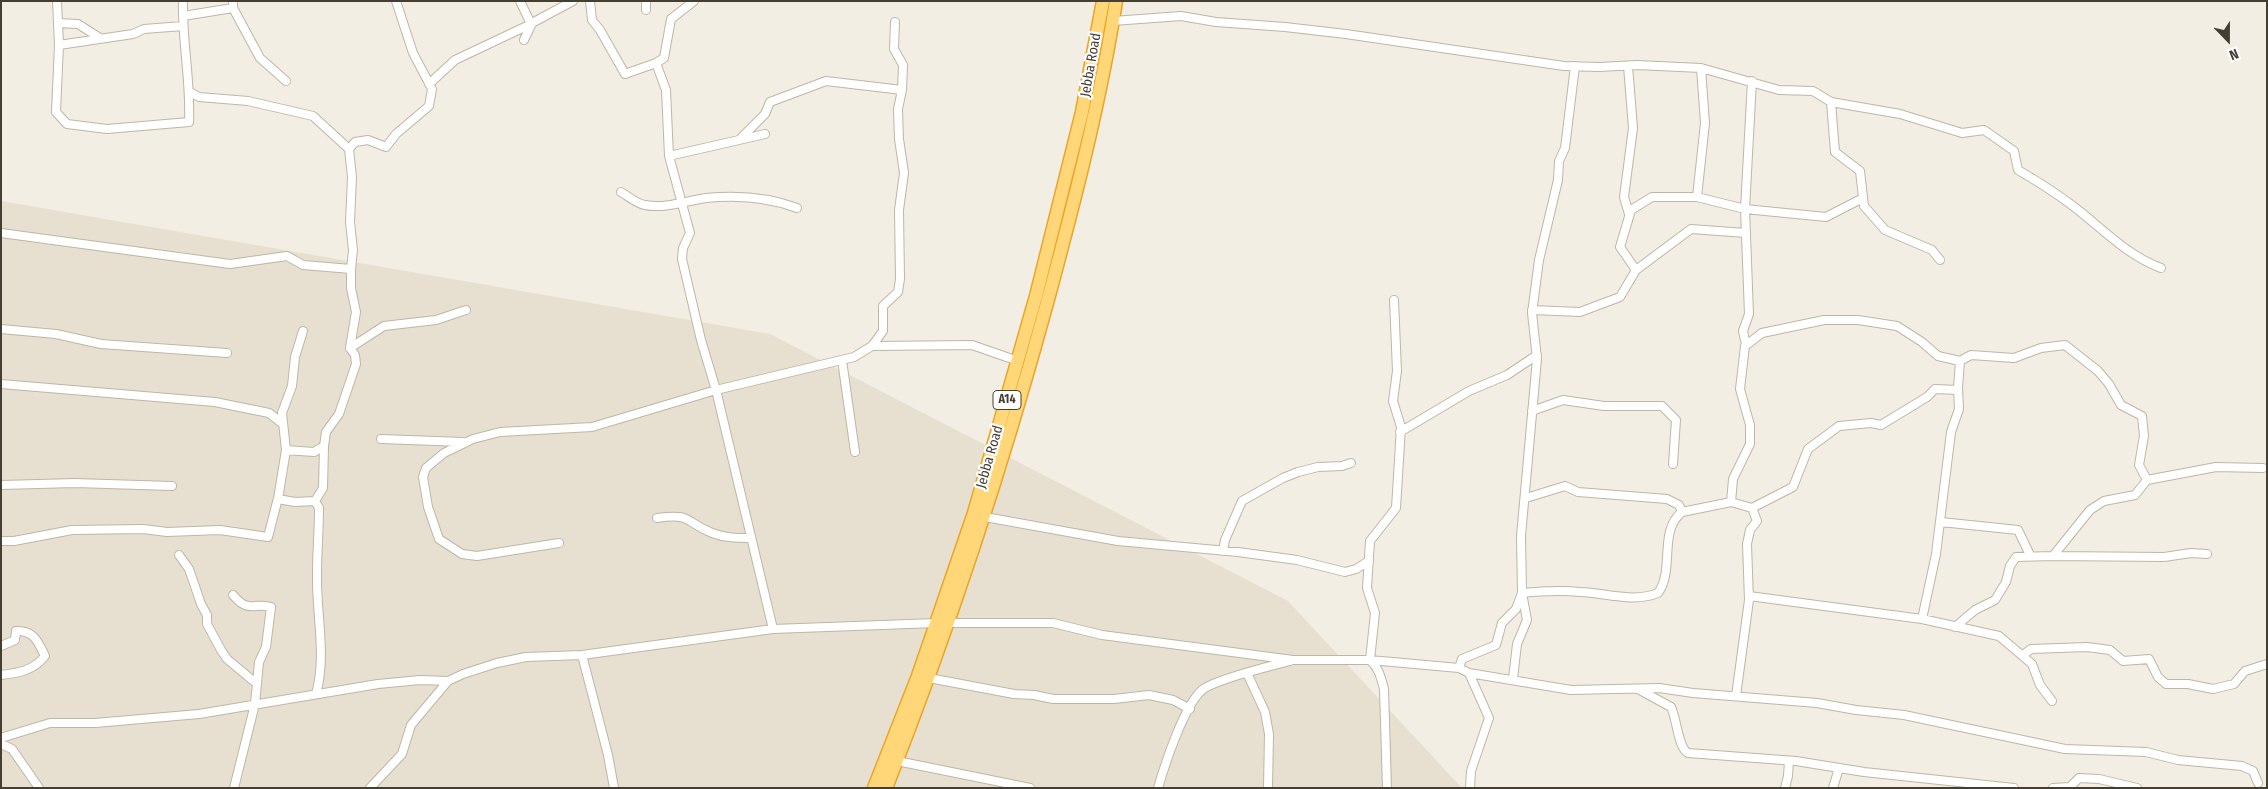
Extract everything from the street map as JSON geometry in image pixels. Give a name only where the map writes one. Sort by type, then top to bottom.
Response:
[{"type":"highway","name":"Jebba Road","points":[[874,788],[918,676],[942,623],[974,514],[1036,296],[1082,112],[1103,1]]},
{"type":"highway","points":[[886,788],[929,678],[942,623],[985,517],[1063,245],[1095,112],[1116,1]]},
{"type":"street","points":[[57,1],[59,45],[56,112],[67,124],[107,129],[190,122],[190,92],[183,26],[183,1]]},
{"type":"street","points":[[349,150],[355,142],[368,140],[386,147],[396,134],[428,106],[432,89],[413,53],[396,1]]},
{"type":"street","points":[[520,1],[531,24],[524,40]]},
{"type":"street","points":[[429,84],[455,60],[531,24],[573,1]]},
{"type":"street","points":[[590,1],[592,20],[600,30],[625,74],[656,63],[664,58],[671,19],[694,1]]},
{"type":"street","points":[[646,1],[646,10]]},
{"type":"street","points":[[183,16],[233,5],[260,58],[286,82]]},
{"type":"street","points":[[1113,21],[1181,16],[1216,22],[1285,26],[1575,66],[1701,68],[1780,90],[1813,92],[1831,102],[1900,114],[1962,134],[1984,130],[2014,151],[2018,170],[2074,207],[2124,248],[2161,268]]},
{"type":"street","points":[[559,543],[477,556],[462,554],[439,539],[428,507],[423,477],[426,468],[444,453],[465,442],[500,432],[592,427],[716,390],[854,357],[872,346],[883,331],[883,306],[898,292],[900,279],[899,210],[904,173],[899,139],[898,108],[902,90],[903,65],[894,49],[895,22]]},
{"type":"street","points":[[58,23],[78,24],[100,38]]},
{"type":"street","points":[[59,45],[134,34],[144,29],[183,26]]},
{"type":"street","points":[[656,63],[666,90],[669,156],[690,233],[683,248],[682,259],[701,340],[716,390],[773,629]]},
{"type":"street","points":[[1513,679],[1518,644],[1527,620],[1522,593],[1521,536],[1526,498],[1537,355],[1532,310],[1539,260],[1558,180],[1559,162],[1564,148],[1575,66]]},
{"type":"street","points":[[1628,66],[1633,128],[1624,197],[1629,214]]},
{"type":"street","points":[[1697,197],[1705,123],[1701,68]]},
{"type":"street","points":[[739,140],[765,114],[770,102],[826,81],[902,90]]},
{"type":"street","points":[[1731,502],[1733,479],[1750,444],[1750,425],[1740,389],[1741,369],[1746,345],[1743,331],[1749,314],[1744,209],[1752,81]]},
{"type":"street","points":[[190,92],[199,97],[248,101],[313,116],[349,150],[352,176],[350,222],[353,250],[351,269],[356,312],[350,348],[355,355],[356,364],[339,414],[326,432],[323,488],[315,501]]},
{"type":"street","points":[[1831,102],[1835,152],[1860,171],[1864,206],[1885,230],[1932,250],[1940,260]]},
{"type":"street","points":[[669,156],[765,134]]},
{"type":"street","points":[[621,192],[644,205],[683,204],[706,198],[742,197],[776,200],[797,208]]},
{"type":"street","points":[[1636,270],[1620,247],[1631,210],[1652,197],[1697,197],[1744,209],[1826,218],[1863,198]]},
{"type":"street","points":[[1532,310],[1580,312],[1620,297],[1636,270],[1691,228],[1746,233]]},
{"type":"street","points":[[1,233],[230,264],[287,256],[303,265],[351,269]]},
{"type":"street","points":[[1370,660],[1375,613],[1367,588],[1370,541],[1396,508],[1400,432],[1393,401],[1397,371],[1394,300]]},
{"type":"street","points":[[350,348],[384,326],[436,320],[466,310]]},
{"type":"street","points":[[1746,345],[1762,332],[1824,320],[1858,320],[1897,326],[1922,342],[1938,356],[1960,361],[1971,355],[2014,358],[2041,348],[2065,345],[2098,371],[2122,405],[2142,416],[2144,436],[2139,465],[2148,480]]},
{"type":"street","points":[[1,329],[56,334],[101,344],[227,353]]},
{"type":"street","points":[[1,541],[14,541],[72,530],[143,529],[167,532],[220,530],[268,537],[278,498],[286,450],[282,413],[292,386],[295,358],[303,331]]},
{"type":"street","points":[[872,346],[972,345],[1018,361]]},
{"type":"street","points":[[1400,432],[1469,391],[1508,375],[1537,355]]},
{"type":"street","points":[[842,360],[854,452]]},
{"type":"street","points":[[1922,619],[1941,522],[1951,432],[1959,409],[1960,361]]},
{"type":"street","points":[[1,384],[214,402],[269,413],[284,424]]},
{"type":"street","points":[[1522,593],[1551,590],[1640,598],[1658,594],[1665,578],[1670,529],[1676,517],[1682,512],[1731,502],[1752,508],[1793,487],[1808,450],[1839,426],[1871,423],[1881,425],[1927,397],[1936,389],[1958,390]]},
{"type":"street","points":[[1532,411],[1563,400],[1604,406],[1662,406],[1676,420],[1673,464]]},
{"type":"street","points":[[381,439],[465,442]]},
{"type":"street","points":[[286,450],[314,452],[324,446]]},
{"type":"street","points":[[1223,551],[1242,501],[1283,478],[1298,472],[1318,467],[1342,466],[1351,463]]},
{"type":"street","points":[[2053,556],[2090,510],[2104,501],[2134,495],[2148,480],[2216,467],[2263,468]]},
{"type":"street","points":[[1,485],[75,482],[172,486]]},
{"type":"street","points":[[1526,498],[1565,486],[1578,492],[1667,498],[1679,505],[1682,512]]},
{"type":"street","points":[[278,498],[296,502],[315,501]]},
{"type":"street","points":[[315,501],[319,508],[317,575],[321,646],[320,679],[316,694]]},
{"type":"street","points":[[1736,696],[1749,596],[1747,544],[1750,530],[1757,520],[1752,508]]},
{"type":"street","points":[[657,518],[676,516],[688,518],[710,532],[724,537],[751,538]]},
{"type":"street","points":[[985,517],[1118,541],[1297,560],[1345,572],[1356,569],[1370,561]]},
{"type":"street","points":[[1941,522],[2018,530],[2030,555]]},
{"type":"street","points":[[1955,627],[1974,610],[1995,600],[2006,582],[2010,566],[2016,557],[2030,555],[2164,557],[2191,553],[2207,554]]},
{"type":"street","points":[[179,554],[189,569],[201,604],[208,615],[207,624],[221,650],[227,659],[257,684]]},
{"type":"street","points":[[1459,668],[1462,659],[1496,645],[1502,623],[1516,609],[1522,593]]},
{"type":"street","points":[[233,595],[241,604],[253,607],[271,607],[266,647],[258,662],[255,704],[234,788]]},
{"type":"street","points":[[1749,596],[1922,619],[1999,636],[2024,655],[2032,664],[2040,685],[2052,701]]},
{"type":"street","points":[[370,788],[402,754],[411,725],[448,681],[462,674],[497,663],[526,657],[582,655],[773,629],[942,623],[1053,623],[1102,635],[1294,660],[1370,660],[1459,668],[1469,673],[1571,690],[1659,688],[1817,703],[1856,710],[1904,715],[2064,749],[2146,752],[2178,760],[2242,766],[2252,771],[2260,785]]},
{"type":"street","points":[[1,646],[15,640],[16,631],[25,631],[34,636],[44,656],[39,664],[20,673],[1,675]]},
{"type":"street","points":[[2024,655],[2031,649],[2052,646],[2087,646],[2110,650],[2123,661],[2149,659],[2158,677],[2166,684],[2188,684],[2213,689],[2234,684],[2245,671],[2267,664]]},
{"type":"street","points":[[582,655],[608,755],[614,788]]},
{"type":"street","points":[[1158,788],[1166,759],[1190,709],[1202,690],[1227,679],[1294,660]]},
{"type":"street","points":[[1370,660],[1380,675],[1384,689],[1388,788]]},
{"type":"street","points":[[1248,673],[1265,712],[1269,734],[1268,788]]},
{"type":"street","points":[[1469,673],[1489,718],[1471,771],[1470,788]]},
{"type":"street","points":[[929,678],[1014,694],[1054,699],[1114,700],[1149,695],[1173,700],[1190,709]]},
{"type":"street","points":[[1,738],[50,723],[96,723],[162,718],[199,714],[403,681],[448,681]]},
{"type":"street","points":[[1636,688],[1671,707],[1678,727],[1681,746],[1688,753],[1789,761],[2014,788]]},
{"type":"street","points":[[1,744],[12,749],[39,788]]},
{"type":"street","points":[[897,761],[1030,788]]},
{"type":"street","points":[[1785,788],[1789,761]]},
{"type":"street","points":[[1833,788],[1839,768]]},
{"type":"street","points":[[2053,788],[2070,787],[2079,778],[2099,779],[2137,788]]},
{"type":"street","points":[[2079,778],[2082,788]]},
{"type":"shaded area","points":[[1,201],[770,334],[1288,601],[1462,788],[1,788]]}]
